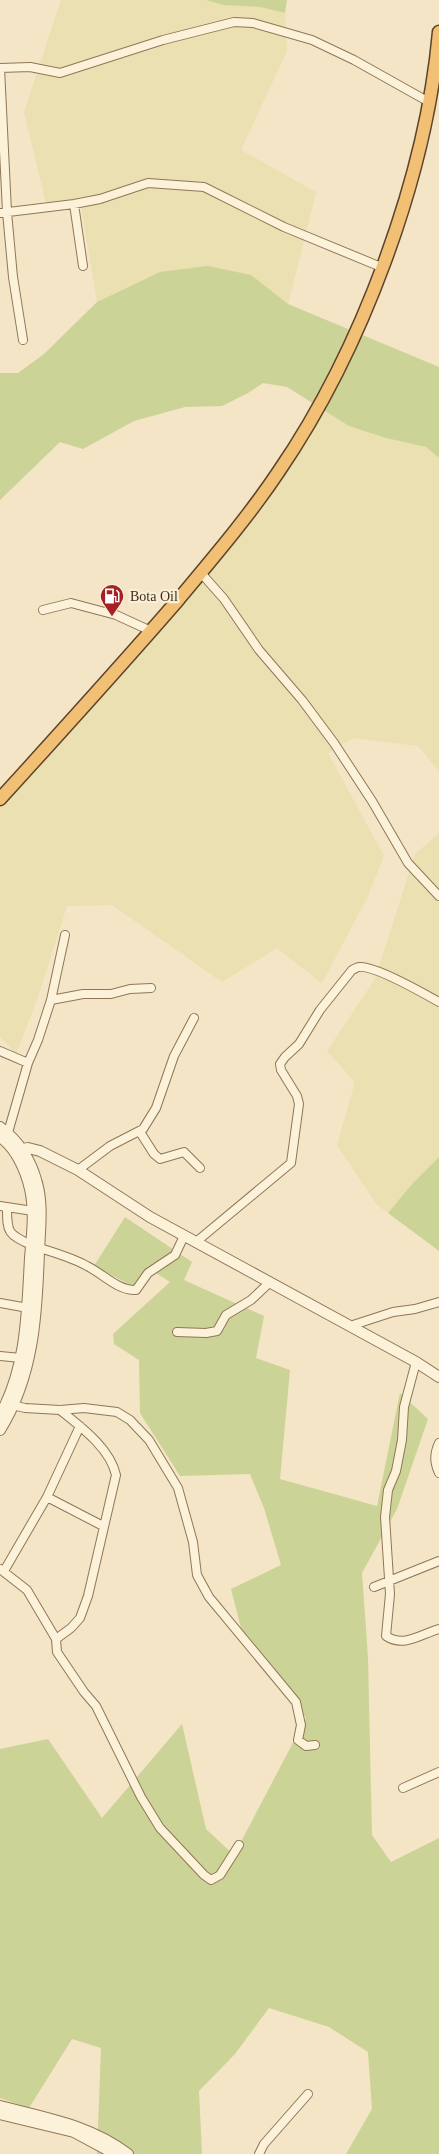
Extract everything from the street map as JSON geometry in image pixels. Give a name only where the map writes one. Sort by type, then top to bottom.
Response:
[{"type":"highway","points":[[0,799],[201,573],[255,506],[303,434],[344,358],[382,267],[402,210],[428,102],[439,32]]},
{"type":"street","points":[[22,340],[4,213],[0,68],[30,67],[60,73],[163,40],[234,22],[253,23],[312,40],[354,60],[428,102]]},
{"type":"street","points":[[4,213],[100,199],[148,183],[204,187],[284,227],[382,267]]},
{"type":"street","points":[[74,204],[83,266]]},
{"type":"street","points":[[201,573],[224,599],[259,650],[302,700],[334,743],[372,801],[408,863],[439,896]]},
{"type":"street","points":[[43,610],[71,603],[116,615],[151,631]]},
{"type":"street","points":[[0,1415],[10,1404],[21,1358],[40,1204],[37,1184],[18,1150],[3,1134],[51,1000],[65,935]]},
{"type":"street","points":[[196,1242],[291,1163],[299,1104],[297,1096],[281,1070],[280,1064],[299,1044],[320,1010],[352,970],[359,967],[370,968],[420,990],[439,1002]]},
{"type":"street","points":[[51,1000],[83,994],[111,994],[130,989],[151,988]]},
{"type":"street","points":[[78,1170],[92,1162],[110,1146],[140,1132],[156,1108],[174,1056],[194,1018]]},
{"type":"street","points":[[0,1051],[28,1063]]},
{"type":"street","points":[[140,1132],[154,1154],[160,1159],[184,1152],[200,1168]]},
{"type":"street","points":[[18,1150],[40,1151],[78,1170],[150,1218],[416,1362],[439,1377]]},
{"type":"street","points":[[0,1430],[30,1354],[36,1317],[33,1211],[30,1189],[18,1150]]},
{"type":"street","points":[[33,1211],[4,1207],[7,1228],[11,1235],[35,1247],[87,1265],[116,1284],[130,1290],[136,1290],[148,1273],[175,1255],[184,1236]]},
{"type":"street","points":[[177,1332],[206,1333],[217,1330],[226,1315],[251,1300],[270,1283]]},
{"type":"street","points":[[350,1326],[393,1312],[415,1309],[439,1302]]},
{"type":"street","points":[[0,1303],[28,1308]]},
{"type":"street","points":[[0,1356],[21,1358]]},
{"type":"street","points":[[416,1362],[404,1407],[402,1440],[396,1471],[388,1490],[385,1517],[389,1581],[389,1617],[386,1636],[392,1641],[406,1641],[439,1629]]},
{"type":"street","points":[[10,1404],[60,1410],[84,1408],[118,1412],[130,1420],[149,1440],[178,1488],[193,1542],[197,1575],[209,1597],[296,1702],[301,1725],[298,1740],[306,1746],[315,1745]]},
{"type":"street","points":[[56,1639],[71,1628],[80,1618],[88,1596],[116,1475],[114,1464],[108,1456],[80,1426],[60,1410]]},
{"type":"street","points":[[80,1426],[47,1497],[2,1570],[27,1590],[56,1639],[57,1652],[84,1692],[96,1706],[142,1797],[160,1828],[211,1880],[220,1874],[239,1845]]},
{"type":"street","points":[[439,1443],[435,1453],[435,1465],[439,1473]]},
{"type":"street","points":[[47,1497],[103,1526]]},
{"type":"street","points":[[374,1587],[439,1561]]},
{"type":"street","points":[[403,1788],[439,1772]]},
{"type":"street","points":[[259,2154],[264,2144],[308,2094]]},
{"type":"street","points":[[0,2106],[60,2120],[82,2128],[108,2140],[128,2154]]},
{"type":"street","points":[[0,2114],[74,2132],[115,2154]]},
{"type":"shaded area","points":[[61,0],[206,0],[223,5],[260,7],[285,13],[287,51],[241,150],[316,192],[288,304],[251,275],[160,272],[97,302],[80,199],[46,203],[24,112]]},
{"type":"shaded area","points":[[324,410],[349,426],[386,438],[426,447],[439,458],[439,771],[418,746],[353,738],[328,753],[384,856],[367,898],[322,983],[277,948],[222,982],[112,905],[67,906],[37,1000],[16,1054],[0,1036],[0,791],[209,572],[281,480]]},
{"type":"shaded area","points":[[439,833],[439,1157],[412,1184],[388,1213],[377,1205],[337,1145],[355,1082],[327,1051],[375,979],[415,854]]},
{"type":"green space","points":[[206,0],[287,0],[285,13],[260,7],[223,5]]},
{"type":"green space","points":[[208,266],[251,275],[288,304],[439,367],[439,458],[426,447],[386,438],[349,426],[287,387],[263,383],[222,406],[185,407],[134,421],[83,449],[60,442],[0,500],[0,373],[18,373],[44,354],[97,302],[160,272]]},
{"type":"green space","points":[[439,1157],[439,1251],[388,1213],[412,1184]]},
{"type":"green space","points":[[125,1217],[192,1262],[184,1280],[264,1316],[256,1358],[290,1370],[280,1479],[377,1506],[400,1393],[428,1419],[397,1509],[362,1573],[368,1658],[372,1835],[391,1862],[439,1838],[439,2154],[346,2154],[372,2109],[368,2052],[329,2027],[269,2008],[235,2054],[199,2091],[202,2154],[97,2154],[101,2048],[72,2039],[29,2108],[0,2098],[0,1749],[48,1739],[102,1818],[182,1724],[206,1829],[234,1855],[306,1718],[241,1628],[231,1589],[281,1565],[264,1508],[250,1474],[180,1476],[140,1413],[139,1360],[114,1344],[113,1334],[170,1282],[148,1268],[136,1288],[94,1266]]},
{"type":"place","name":"Bota Oil","points":[[112,617]]}]
